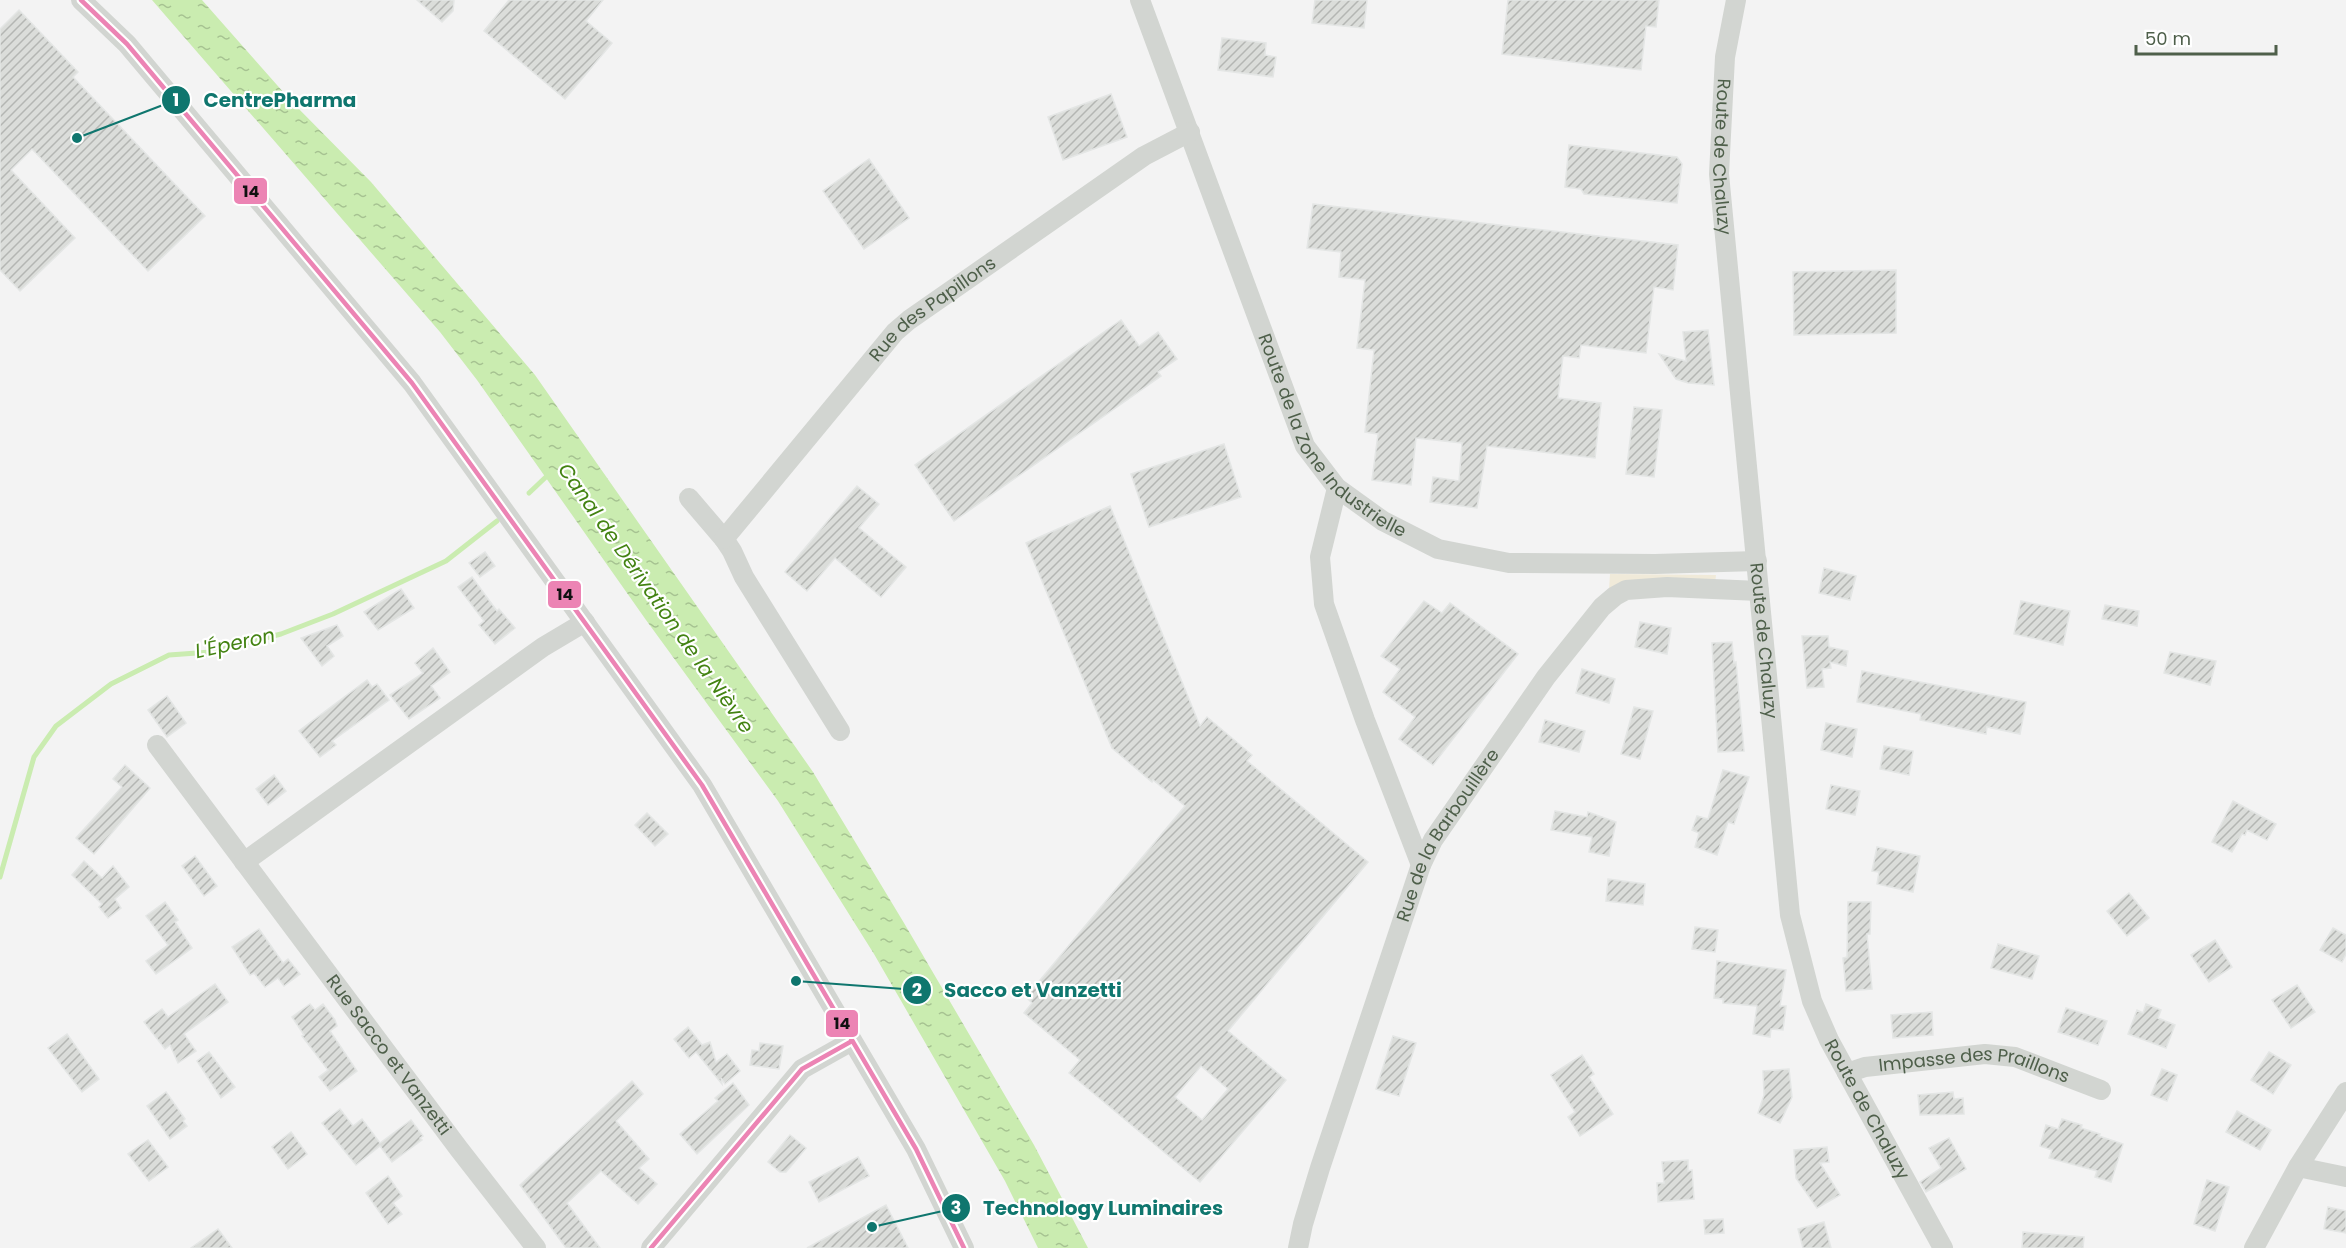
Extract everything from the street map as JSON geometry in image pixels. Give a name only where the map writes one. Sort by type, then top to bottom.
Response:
[{"type":"street","points":[[81,0],[127,44],[412,383],[702,785],[916,1149],[964,1248]]},
{"type":"street","name":"Route de la Zone Industrielle","points":[[1140,0],[1305,446],[1337,488],[1383,521],[1438,549],[1509,563],[1655,564],[1757,561]]},
{"type":"street","name":"Route de Chaluzy","points":[[1736,0],[1725,57],[1719,174],[1790,915],[1812,1001],[1829,1040],[1944,1248]]},
{"type":"street","name":"Rue des Papillons","points":[[724,539],[895,332],[1144,156],[1190,132]]},
{"type":"street","points":[[1337,488],[1320,557],[1324,604],[1365,720],[1421,865]]},
{"type":"street","points":[[689,498],[732,551],[744,577],[840,730]]},
{"type":"street","name":"Rue de la Barbouillère","points":[[1298,1248],[1320,1168],[1421,865],[1433,840],[1546,677],[1602,607],[1626,590],[1667,587],[1759,591]]},
{"type":"street","points":[[244,862],[543,647],[585,622]]},
{"type":"street","name":"Rue Sacco et Vanzetti","points":[[157,745],[459,1149],[536,1248]]},
{"type":"street","points":[[651,1248],[802,1069],[852,1041]]},
{"type":"street","name":"Impasse des Praillons","points":[[1847,1073],[1865,1067],[1985,1054],[2002,1055],[2101,1090]]},
{"type":"street","points":[[2254,1248],[2298,1167],[2346,1092]]},
{"type":"street","points":[[2298,1167],[2346,1177]]},
{"type":"shaded area","points":[[1610,574],[1716,575],[1715,583],[1609,590]]},
{"type":"water","name":"Canal de Dérivation de la Nièvre","points":[[152,0],[202,0],[292,102],[371,182],[535,375],[813,772],[1034,1145],[1088,1248],[1038,1248],[1005,1181],[874,954],[778,801],[646,620],[477,380],[440,332]]},
{"type":"building","points":[[417,0],[454,0],[453,11],[442,22]]},
{"type":"building","points":[[509,0],[603,0],[586,21],[612,43],[565,99],[484,31]]},
{"type":"building","points":[[1315,0],[1367,0],[1364,28],[1312,23]]},
{"type":"building","points":[[1508,0],[1659,0],[1656,27],[1646,26],[1641,70],[1502,54]]},
{"type":"building","points":[[19,10],[78,72],[73,77],[205,216],[148,271],[32,149],[11,170],[75,238],[20,291],[0,270],[0,29]]},
{"type":"building","points":[[1222,38],[1266,43],[1265,55],[1276,57],[1273,77],[1218,70]]},
{"type":"building","points":[[1111,94],[1127,137],[1063,160],[1048,117]]},
{"type":"building","points":[[1569,145],[1677,157],[1682,164],[1677,203],[1584,194],[1581,189],[1565,187]]},
{"type":"building","points":[[869,159],[909,218],[864,249],[823,191]]},
{"type":"building","points":[[1313,204],[1678,245],[1673,290],[1654,287],[1646,353],[1581,345],[1579,358],[1563,356],[1558,398],[1601,403],[1595,458],[1487,446],[1477,508],[1430,502],[1433,477],[1459,481],[1462,443],[1416,438],[1411,485],[1372,480],[1378,434],[1365,432],[1374,350],[1357,348],[1365,280],[1339,277],[1341,252],[1307,248]]},
{"type":"building","points":[[1896,270],[1896,333],[1794,335],[1793,272]]},
{"type":"building","points":[[1121,320],[1139,346],[1158,332],[1177,359],[1158,372],[1161,376],[954,521],[915,465]]},
{"type":"building","points":[[1708,330],[1714,385],[1688,383],[1676,379],[1659,354],[1686,361],[1683,332]]},
{"type":"building","points":[[1634,407],[1662,410],[1654,477],[1626,474]]},
{"type":"building","points":[[1224,444],[1241,497],[1149,527],[1131,474]]},
{"type":"building","points":[[857,486],[879,504],[859,528],[906,567],[881,597],[835,558],[807,591],[785,572]]},
{"type":"building","points":[[1110,506],[1200,726],[1207,717],[1252,755],[1247,761],[1368,862],[1228,1031],[1286,1080],[1200,1182],[1069,1073],[1080,1060],[1024,1013],[1032,1003],[1026,997],[1185,806],[1112,748],[1026,543]],"holes":[[[1201,1066],[1228,1089],[1202,1120],[1175,1097]]]},
{"type":"building","points":[[485,552],[495,566],[480,577],[469,563]]},
{"type":"building","points":[[1824,568],[1856,576],[1850,600],[1819,593]]},
{"type":"building","points":[[472,577],[497,611],[499,609],[515,628],[495,644],[479,625],[484,621],[458,587]]},
{"type":"building","points":[[401,589],[414,608],[378,630],[364,612]]},
{"type":"building","points":[[1424,601],[1442,613],[1450,603],[1518,654],[1433,765],[1399,739],[1415,717],[1383,692],[1400,669],[1381,656]]},
{"type":"building","points":[[2021,601],[2070,611],[2063,645],[2014,634]]},
{"type":"building","points":[[2105,605],[2139,611],[2137,626],[2102,619]]},
{"type":"building","points":[[1640,622],[1671,628],[1667,654],[1635,647]]},
{"type":"building","points":[[337,625],[343,636],[327,646],[334,656],[322,666],[301,638]]},
{"type":"building","points":[[1802,636],[1828,636],[1829,647],[1848,651],[1846,666],[1830,662],[1831,668],[1822,669],[1824,687],[1807,688]]},
{"type":"building","points":[[1732,642],[1744,751],[1718,752],[1712,643]]},
{"type":"building","points":[[433,648],[450,672],[431,686],[440,698],[409,719],[390,695],[423,673],[415,663]]},
{"type":"building","points":[[2170,652],[2216,661],[2210,685],[2164,673]]},
{"type":"building","points":[[1582,669],[1615,679],[1609,703],[1576,693]]},
{"type":"building","points":[[1862,671],[2026,702],[2020,734],[1987,727],[1986,734],[1920,720],[1921,714],[1857,702]]},
{"type":"building","points":[[367,680],[372,687],[377,684],[389,700],[332,741],[336,745],[320,757],[299,731]]},
{"type":"building","points":[[167,696],[186,723],[167,737],[148,710]]},
{"type":"building","points":[[1634,707],[1653,711],[1640,759],[1621,754]]},
{"type":"building","points":[[1545,720],[1585,731],[1579,752],[1539,742]]},
{"type":"building","points":[[1826,723],[1857,729],[1852,757],[1821,750]]},
{"type":"building","points":[[1884,746],[1913,751],[1909,775],[1880,769]]},
{"type":"building","points":[[125,765],[150,788],[94,854],[76,838],[122,787],[113,779]]},
{"type":"building","points":[[1723,770],[1749,777],[1734,824],[1728,822],[1717,855],[1695,847],[1699,833],[1692,830],[1697,816],[1708,819]]},
{"type":"building","points":[[274,775],[286,791],[268,805],[256,789]]},
{"type":"building","points":[[1831,785],[1860,791],[1855,815],[1826,809]]},
{"type":"building","points":[[2233,801],[2276,824],[2267,840],[2247,830],[2245,835],[2242,834],[2232,852],[2212,842]]},
{"type":"building","points":[[1555,811],[1587,817],[1588,812],[1616,822],[1609,856],[1589,852],[1592,837],[1551,830]]},
{"type":"building","points":[[647,813],[668,834],[655,846],[635,825]]},
{"type":"building","points":[[1877,847],[1920,856],[1913,892],[1877,884],[1879,872],[1872,871]]},
{"type":"building","points":[[195,856],[217,886],[204,896],[182,866]]},
{"type":"building","points":[[84,861],[102,878],[113,866],[129,887],[115,899],[121,908],[108,918],[99,907],[102,904],[72,875]]},
{"type":"building","points":[[1608,879],[1645,884],[1643,905],[1606,901]]},
{"type":"building","points":[[2129,893],[2149,918],[2127,936],[2107,911]]},
{"type":"building","points":[[165,902],[178,920],[175,922],[192,948],[156,974],[146,961],[168,945],[146,916]]},
{"type":"building","points":[[1848,902],[1871,902],[1870,934],[1867,934],[1872,989],[1846,991],[1843,958],[1847,957]]},
{"type":"building","points":[[1695,927],[1718,930],[1715,952],[1692,949]]},
{"type":"building","points":[[2333,928],[2346,935],[2346,954],[2342,962],[2320,950]]},
{"type":"building","points":[[259,929],[283,963],[288,959],[300,974],[284,986],[278,978],[265,987],[254,973],[250,975],[232,947]]},
{"type":"building","points":[[2215,940],[2232,967],[2209,982],[2191,955]]},
{"type":"building","points":[[1998,944],[2039,956],[2032,979],[1991,968]]},
{"type":"building","points":[[1717,961],[1786,970],[1780,1006],[1786,1006],[1783,1030],[1771,1029],[1770,1037],[1753,1034],[1757,1006],[1723,1003],[1723,999],[1714,998]]},
{"type":"building","points":[[215,984],[228,1002],[184,1034],[196,1051],[178,1063],[170,1045],[165,1049],[144,1022],[162,1009],[168,1017]]},
{"type":"building","points":[[2297,985],[2315,1012],[2291,1028],[2272,1000]]},
{"type":"building","points":[[310,1004],[315,1010],[323,1004],[335,1020],[337,1026],[330,1031],[357,1071],[330,1091],[319,1077],[328,1070],[302,1036],[304,1035],[292,1017]]},
{"type":"building","points":[[2146,1004],[2161,1010],[2158,1018],[2175,1025],[2166,1048],[2128,1034],[2137,1010],[2143,1013]]},
{"type":"building","points":[[2066,1008],[2107,1021],[2098,1045],[2058,1032]]},
{"type":"building","points":[[1932,1012],[1933,1035],[1893,1038],[1891,1015]]},
{"type":"building","points":[[688,1027],[702,1045],[710,1042],[716,1062],[727,1054],[740,1071],[725,1084],[721,1078],[722,1084],[696,1052],[689,1058],[674,1039]]},
{"type":"building","points":[[67,1034],[99,1079],[82,1092],[48,1048]]},
{"type":"building","points":[[1393,1036],[1416,1043],[1399,1096],[1376,1089]]},
{"type":"building","points":[[760,1043],[783,1046],[779,1069],[750,1065],[752,1050],[759,1051]]},
{"type":"building","points":[[209,1052],[235,1087],[221,1098],[197,1061]]},
{"type":"building","points":[[2269,1052],[2291,1065],[2273,1094],[2251,1080]]},
{"type":"building","points":[[1582,1055],[1594,1074],[1589,1077],[1613,1114],[1580,1136],[1568,1117],[1575,1112],[1551,1075]]},
{"type":"building","points":[[1789,1069],[1792,1097],[1780,1123],[1758,1113],[1764,1095],[1763,1071]]},
{"type":"building","points":[[2162,1069],[2177,1075],[2167,1101],[2151,1095]]},
{"type":"building","points":[[632,1081],[643,1094],[616,1121],[649,1159],[639,1168],[657,1184],[638,1204],[601,1171],[567,1203],[600,1248],[566,1248],[520,1185]]},
{"type":"building","points":[[733,1083],[749,1105],[697,1154],[680,1134],[718,1101],[715,1098]]},
{"type":"building","points":[[166,1092],[185,1119],[183,1121],[187,1126],[170,1139],[147,1106]]},
{"type":"building","points":[[1953,1092],[1954,1099],[1963,1098],[1964,1114],[1920,1115],[1918,1095]]},
{"type":"building","points":[[340,1109],[353,1126],[362,1119],[380,1143],[411,1120],[423,1136],[420,1138],[422,1140],[392,1162],[380,1146],[356,1165],[322,1123]]},
{"type":"building","points":[[2237,1111],[2271,1130],[2260,1150],[2226,1132]]},
{"type":"building","points":[[2062,1119],[2082,1125],[2081,1128],[2123,1144],[2111,1182],[2095,1177],[2097,1171],[2049,1158],[2052,1150],[2040,1146],[2046,1125],[2058,1129]]},
{"type":"building","points":[[291,1132],[307,1154],[288,1169],[272,1147]]},
{"type":"building","points":[[790,1135],[806,1148],[786,1172],[780,1172],[768,1162]]},
{"type":"building","points":[[1949,1138],[1966,1169],[1926,1192],[1920,1182],[1941,1168],[1929,1148]]},
{"type":"building","points":[[148,1140],[168,1167],[149,1181],[128,1154]]},
{"type":"building","points":[[1827,1147],[1829,1162],[1820,1163],[1840,1195],[1817,1208],[1796,1178],[1794,1150]]},
{"type":"building","points":[[858,1157],[869,1176],[819,1202],[809,1182]]},
{"type":"building","points":[[1688,1160],[1688,1171],[1692,1170],[1694,1199],[1658,1202],[1657,1183],[1664,1183],[1662,1162]]},
{"type":"building","points":[[388,1176],[402,1196],[393,1203],[402,1214],[388,1224],[366,1193]]},
{"type":"building","points":[[2207,1180],[2229,1187],[2215,1231],[2194,1224]]},
{"type":"building","points":[[886,1205],[908,1248],[807,1248]]},
{"type":"building","points":[[2328,1207],[2346,1211],[2346,1233],[2324,1229]]},
{"type":"building","points":[[1723,1219],[1724,1233],[1705,1234],[1704,1220]]},
{"type":"building","points":[[1824,1222],[1831,1248],[1803,1248],[1798,1229]]},
{"type":"building","points":[[218,1229],[232,1248],[191,1248]]},
{"type":"building","points":[[2023,1232],[2084,1237],[2083,1248],[2022,1248]]},
{"type":"waterway","name":"L'Éperon","points":[[529,493],[548,475]]},
{"type":"waterway","name":"L'Éperon","points":[[0,877],[34,757],[56,726],[111,684],[169,655],[211,652],[281,634],[333,614],[446,561],[497,521]]},
{"type":"transit line","name":"14","points":[[81,0],[127,44],[412,383],[702,785],[916,1149],[964,1248]]},
{"type":"transit line","name":"14","points":[[651,1248],[802,1069],[852,1041]]},
{"type":"place","name":"CentrePharma","points":[[77,138]]},
{"type":"place","name":"Sacco et Vanzetti","points":[[796,981]]},
{"type":"place","name":"Technology Luminaires","points":[[872,1227]]}]
